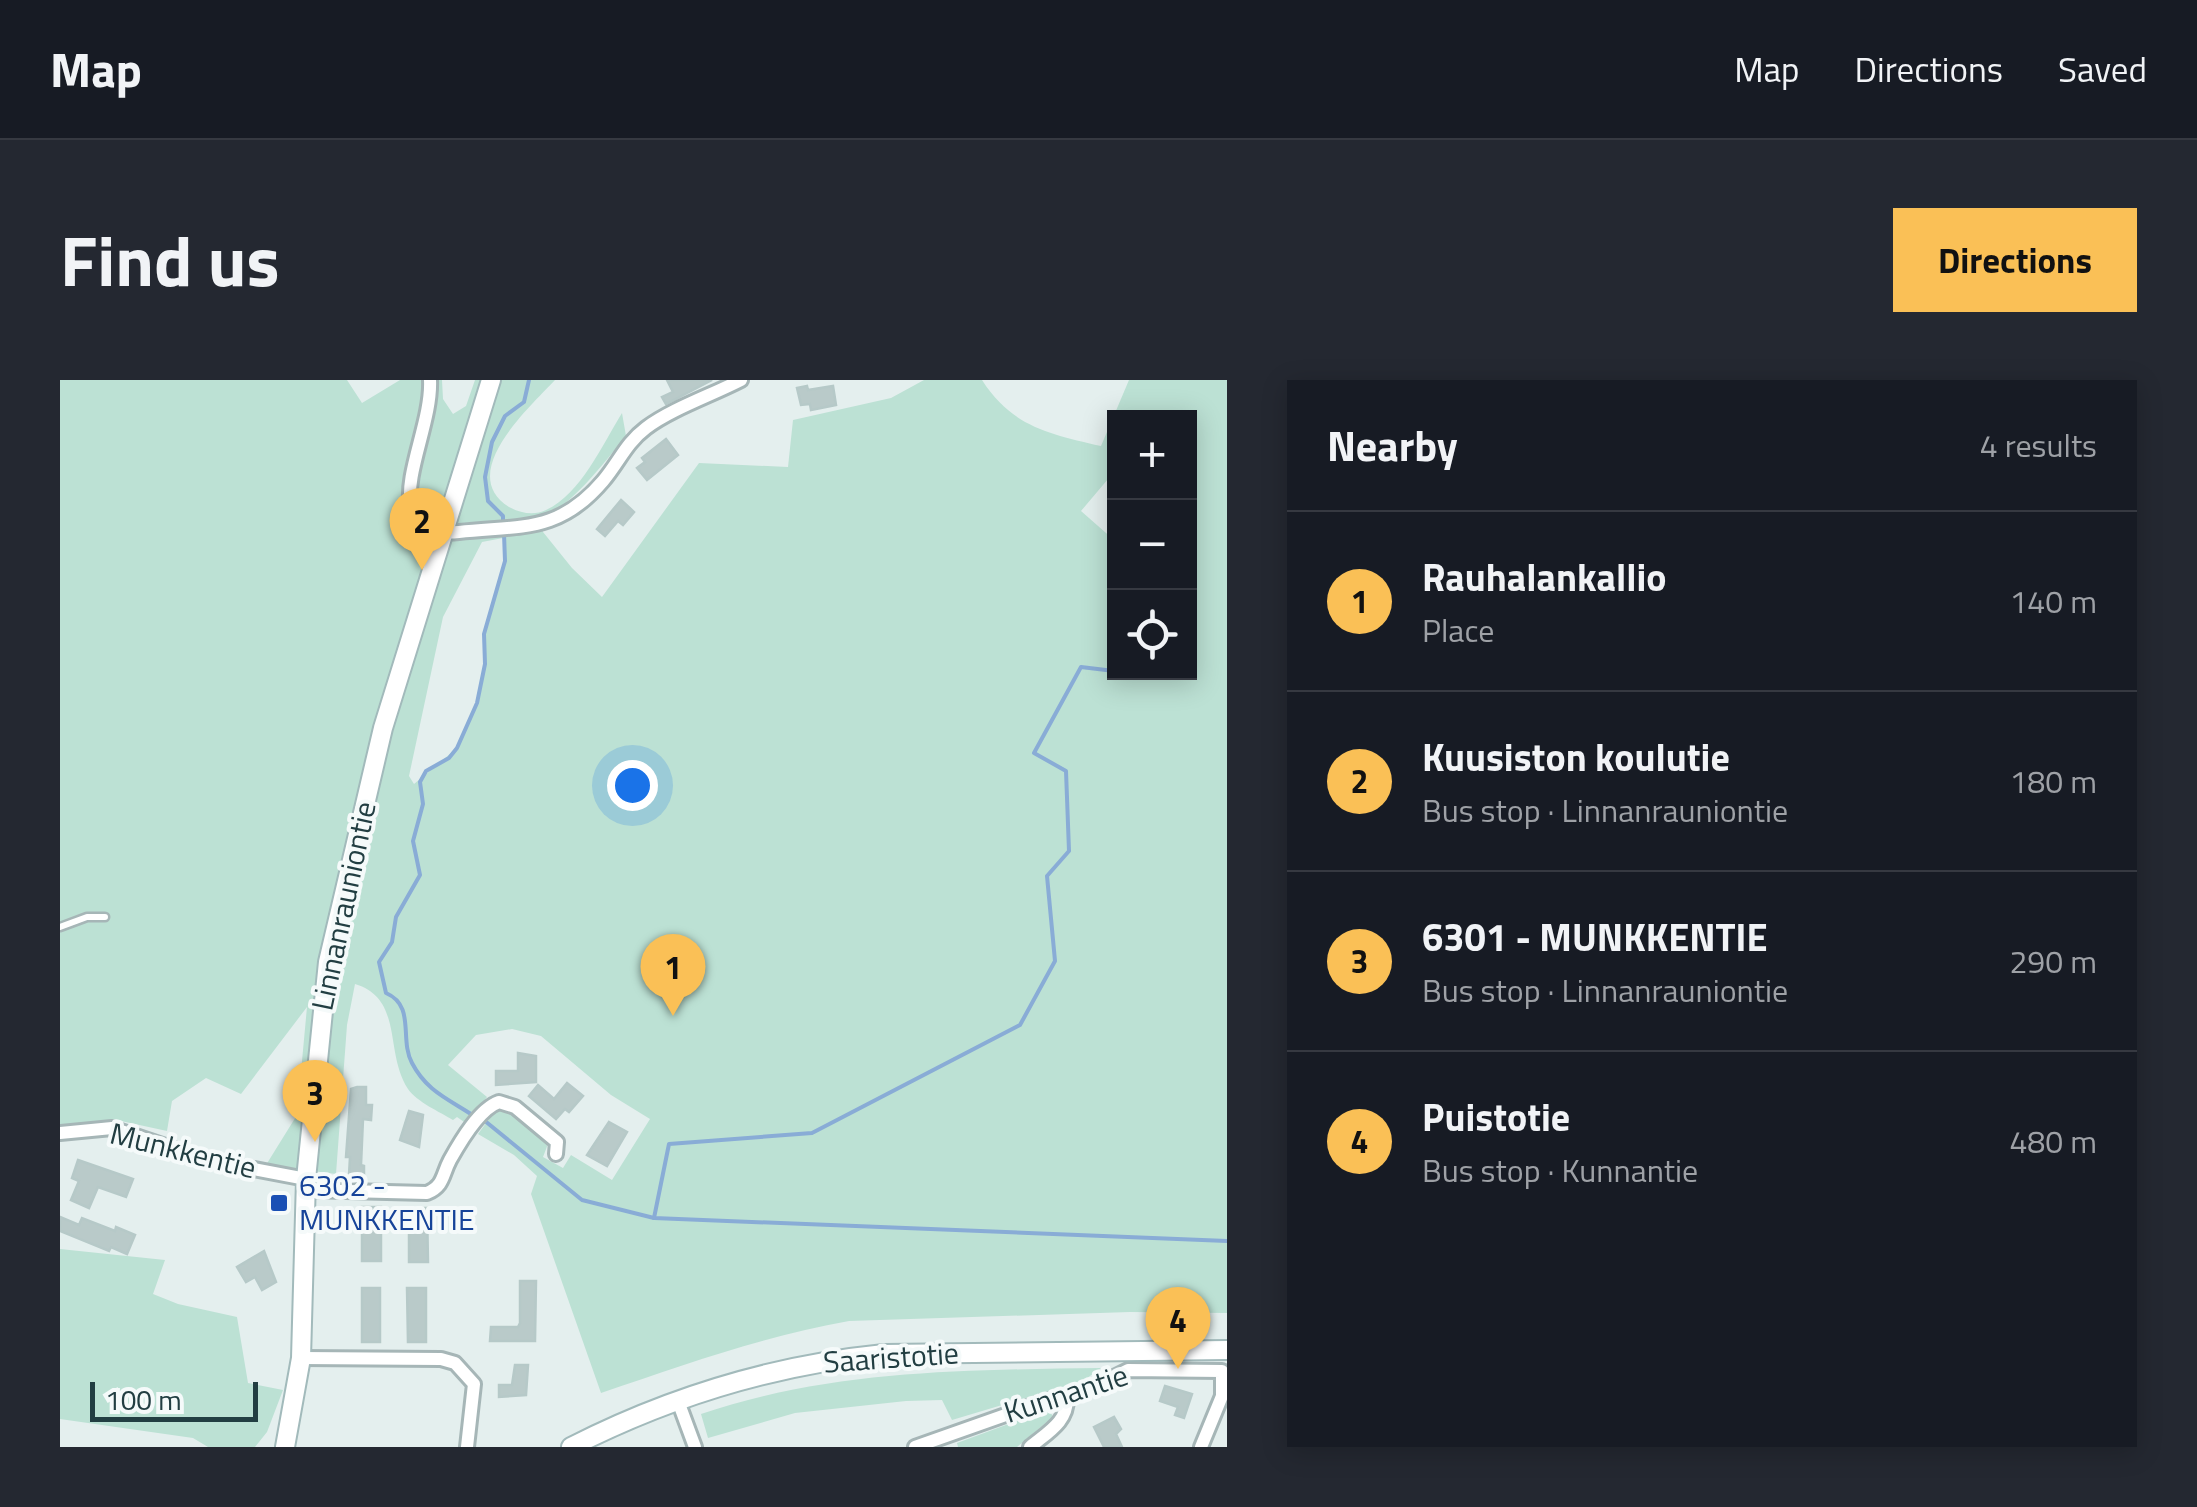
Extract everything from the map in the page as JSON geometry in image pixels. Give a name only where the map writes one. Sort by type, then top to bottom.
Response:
[{"type":"street","points":[[430,380],[428,418],[410,499],[422,527],[442,534],[525,528],[569,513],[604,480],[625,446],[649,425],[741,380]]},
{"type":"street","name":"Linnanrauniontie","points":[[285,1447],[301,1358],[306,1184],[328,962],[383,728],[491,380]]},
{"type":"street","name":"Munkkentie","points":[[60,1133],[112,1128],[207,1160],[306,1184],[427,1193],[440,1185],[450,1160],[485,1111],[499,1102],[515,1107],[557,1142],[556,1154]]},
{"type":"street","name":"Saaristotie","points":[[570,1447],[678,1402],[769,1372],[846,1358],[884,1354],[1227,1350]]},
{"type":"street","points":[[301,1358],[455,1363],[474,1384],[467,1447]]},
{"type":"street","name":"Kunnantie","points":[[915,1447],[944,1442],[1045,1400],[1080,1394],[1128,1370],[1222,1371],[1222,1396],[1202,1447]]},
{"type":"street","points":[[1030,1447],[1063,1418],[1068,1397]]},
{"type":"street","points":[[678,1402],[695,1447]]},
{"type":"lane","points":[[60,927],[87,917],[105,917]]},
{"type":"green space","points":[[60,380],[347,380],[362,403],[400,380],[442,380],[443,399],[453,414],[466,406],[475,380],[555,380],[503,441],[493,459],[490,476],[494,493],[509,507],[527,513],[546,510],[580,481],[622,413],[626,436],[578,492],[543,520],[543,532],[602,597],[699,463],[788,467],[793,420],[891,398],[924,380],[982,380],[1006,408],[1034,426],[1101,446],[1107,432],[1107,480],[1081,511],[1107,534],[1107,680],[1197,680],[1197,410],[1116,410],[1129,380],[1227,380],[1227,1313],[1130,1312],[849,1321],[755,1343],[601,1393],[531,1194],[537,1176],[514,1155],[478,1134],[495,1111],[507,1110],[548,1144],[543,1157],[563,1168],[571,1155],[612,1180],[650,1119],[611,1095],[541,1036],[512,1029],[476,1035],[448,1065],[487,1097],[467,1124],[457,1117],[453,1120],[408,1089],[381,1002],[355,984],[347,1025],[336,1174],[266,1165],[297,1115],[307,1007],[241,1094],[206,1078],[172,1101],[167,1131],[121,1121],[60,1126]],"holes":[[[503,538],[505,561],[484,634],[485,664],[477,703],[457,748],[414,784],[409,776],[443,617],[482,542]]]},
{"type":"green space","points":[[60,1249],[165,1260],[153,1294],[178,1304],[237,1317],[248,1383],[283,1390],[267,1432],[255,1447],[208,1447],[193,1438],[60,1419]]},
{"type":"green space","points":[[1101,1368],[1083,1381],[952,1420],[942,1400],[906,1401],[795,1413],[708,1438],[701,1414],[799,1389],[899,1375]]},
{"type":"green space","points":[[1049,1409],[1053,1417],[1017,1447],[958,1447],[957,1443]]},
{"type":"building","points":[[667,380],[712,380],[666,404],[662,397],[673,392]]},
{"type":"building","points":[[807,386],[808,390],[833,386],[836,405],[811,410],[810,404],[801,405],[797,388]]},
{"type":"building","points":[[666,439],[678,455],[647,480],[637,468],[645,462],[642,458]]},
{"type":"building","points":[[621,500],[634,512],[623,525],[618,521],[605,536],[597,529]]},
{"type":"building","points":[[518,1053],[536,1056],[536,1082],[496,1085],[496,1071],[518,1071]]},
{"type":"building","points":[[567,1083],[583,1096],[569,1112],[565,1109],[556,1119],[529,1096],[538,1085],[554,1099]]},
{"type":"building","points":[[366,1087],[366,1105],[372,1105],[371,1120],[363,1119],[364,1175],[349,1175],[350,1157],[346,1157],[351,1089]]},
{"type":"building","points":[[409,1111],[423,1115],[419,1147],[400,1140]]},
{"type":"building","points":[[609,1122],[627,1132],[607,1166],[587,1155]]},
{"type":"building","points":[[78,1160],[133,1179],[126,1197],[98,1187],[89,1208],[71,1200],[79,1181],[72,1178]]},
{"type":"building","points":[[362,1207],[381,1207],[381,1261],[362,1261]]},
{"type":"building","points":[[409,1208],[427,1208],[428,1262],[409,1262]]},
{"type":"building","points":[[60,1217],[79,1225],[82,1218],[135,1235],[127,1254],[111,1247],[109,1251],[60,1231]]},
{"type":"building","points":[[264,1251],[276,1282],[262,1290],[255,1277],[246,1282],[237,1267]]},
{"type":"building","points":[[520,1281],[536,1281],[535,1341],[490,1341],[491,1327],[518,1327],[520,1323]]},
{"type":"building","points":[[362,1288],[380,1288],[380,1342],[362,1342]]},
{"type":"building","points":[[407,1288],[426,1288],[426,1342],[408,1342]]},
{"type":"building","points":[[515,1365],[528,1365],[526,1395],[499,1397],[499,1385],[512,1385]]},
{"type":"building","points":[[1165,1386],[1192,1394],[1184,1418],[1175,1415],[1178,1407],[1160,1401]]},
{"type":"building","points":[[1114,1417],[1121,1429],[1116,1434],[1122,1447],[1104,1447],[1094,1427]]},
{"type":"waterway","points":[[503,525],[503,516],[488,501],[485,477],[492,442],[505,416],[524,402],[529,380]]},
{"type":"waterway","points":[[471,1114],[437,1093],[412,1063],[404,1015],[401,1006],[386,993],[379,962],[392,942],[396,917],[420,875],[413,841],[423,804],[420,782],[426,771],[449,758],[457,748],[477,703],[485,664],[484,634],[505,561],[504,534]]},
{"type":"waterway","points":[[654,1218],[669,1144],[812,1133],[1020,1025],[1055,961],[1047,876],[1069,851],[1066,771],[1034,753],[1081,667],[1107,670]]},
{"type":"waterway","points":[[485,1121],[582,1200],[654,1218],[1227,1241]]},
{"type":"place","name":"Kuusiston koulutie","points":[[422,570]]},
{"type":"place","name":"Rauhalankallio","points":[[673,1016]]},
{"type":"place","name":"6301 - MUNKKENTIE","points":[[315,1142]]},
{"type":"place","name":"6302 - MUNKKENTIE","points":[[279,1203]]},
{"type":"place","name":"Puistotie","points":[[1178,1369]]}]
